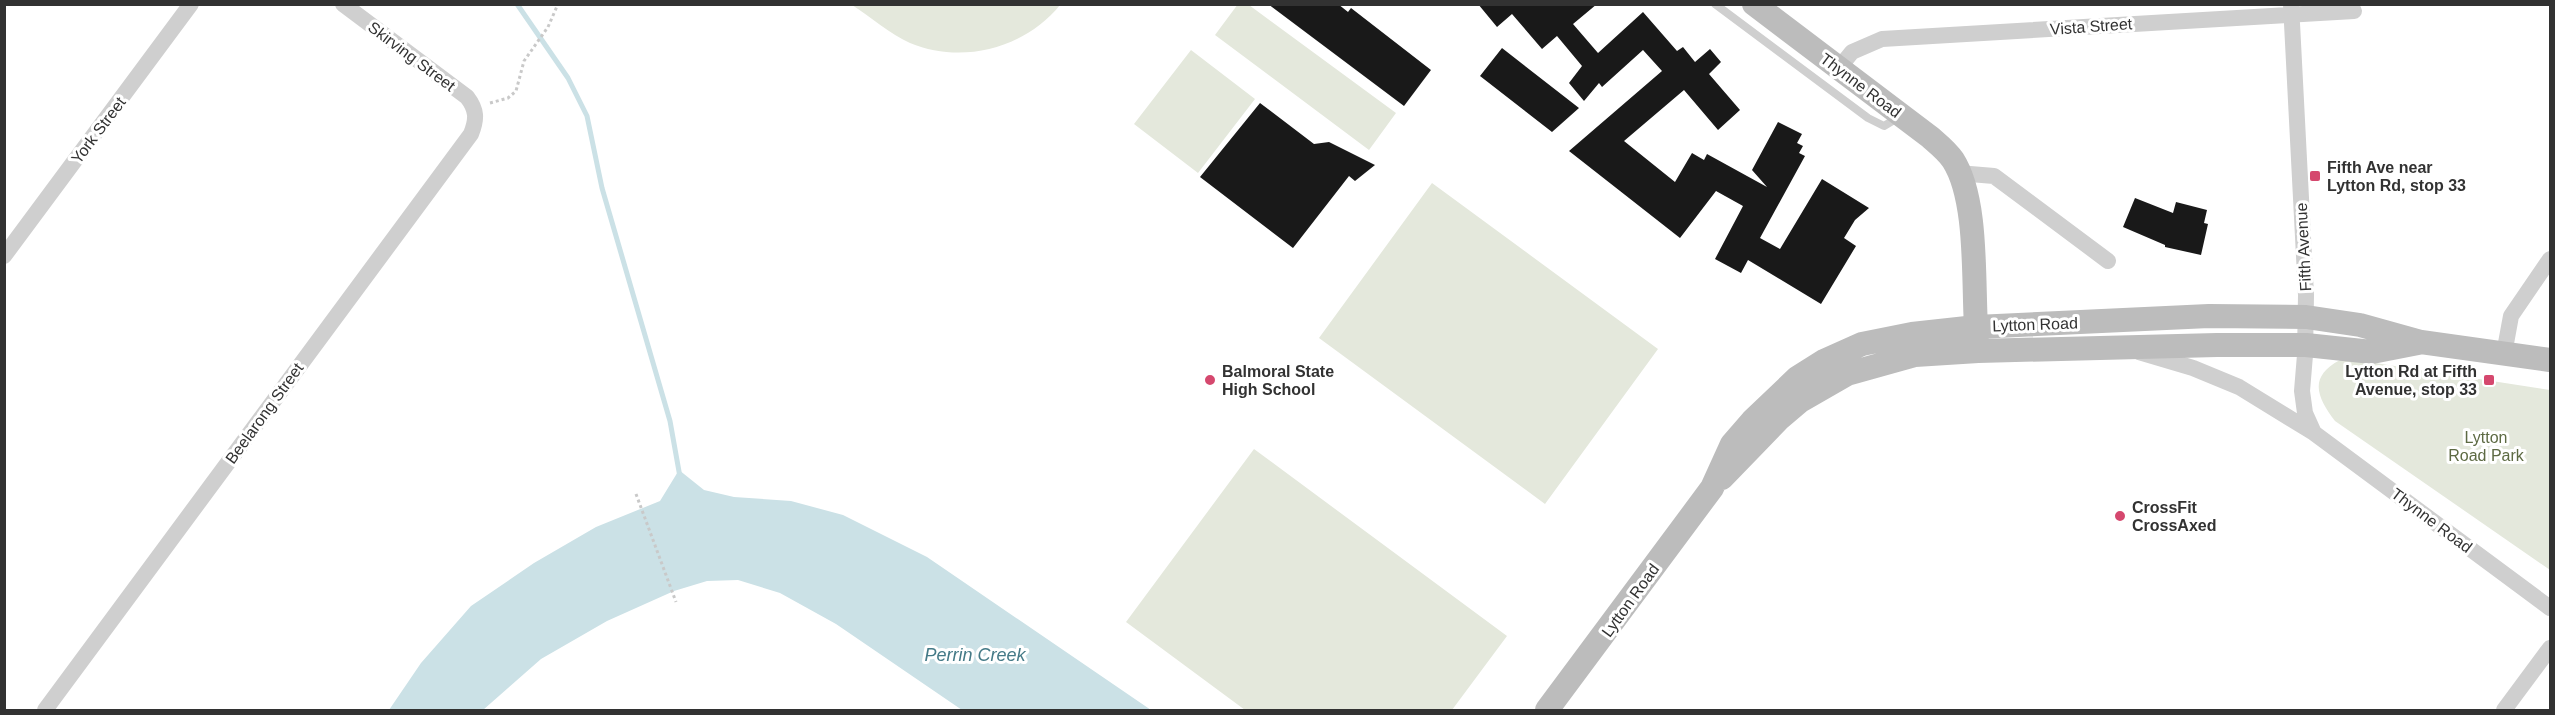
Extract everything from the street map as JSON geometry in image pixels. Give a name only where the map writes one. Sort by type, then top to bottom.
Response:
[{"type":"main road","name":"Thynne Road","points":[[1754,4],[1902,116],[1945,150],[1954,160],[1970,212],[1978,351]]},
{"type":"main road","name":"Lytton Road","points":[[1712,488],[1732,444],[1752,421],[1797,378],[1824,361],[1862,344],[1887,338],[1976,327],[2209,316],[2306,317],[2360,325],[2421,342],[2550,360]]},
{"type":"main road","name":"Lytton Road","points":[[1547,711],[1712,488],[1749,453],[1780,418],[1800,401],[1847,374],[1915,355],[1978,351],[2306,345],[2372,352],[2421,342]]},
{"type":"street","name":"York Street","points":[[4,256],[191,4]]},
{"type":"street","name":"Skirving Street","points":[[343,4],[466,97],[475,113]]},
{"type":"street","name":"Vista Street","points":[[1839,68],[1852,52],[1882,39],[2292,9],[2354,11]]},
{"type":"street","name":"Fifth Avenue","points":[[2292,9],[2306,345]]},
{"type":"street","name":"Beelarong Street","points":[[45,711],[471,134],[476,121],[475,113]]},
{"type":"street","points":[[1958,173],[1994,176],[2108,261]]},
{"type":"street","points":[[2504,354],[2511,316],[2550,259]]},
{"type":"street","points":[[2306,345],[2302,390],[2305,413],[2314,433]]},
{"type":"street","name":"Thynne Road","points":[[2126,348],[2193,368],[2240,387],[2314,433],[2550,608]]},
{"type":"street","points":[[2504,711],[2550,648]]},
{"type":"lane","points":[[1715,4],[1868,118],[1884,126],[1902,116]]},
{"type":"path","points":[[475,113],[489,103],[508,98],[516,91],[524,61],[548,27],[558,4]]},
{"type":"path","points":[[636,494],[676,602]]},
{"type":"green space","points":[[1060,4],[1046,20],[1011,42],[972,52],[930,49],[910,43],[852,5]]},
{"type":"green space","points":[[1238,4],[1249,5],[1396,113],[1369,150],[1215,35]]},
{"type":"green space","points":[[1191,50],[1255,99],[1198,173],[1134,124]]},
{"type":"green space","points":[[1432,183],[1658,349],[1545,504],[1319,338]]},
{"type":"green space","name":"Lytton Road Park","points":[[2340,360],[2356,360],[2550,390],[2550,570],[2335,421],[2320,396],[2319,388],[2323,373]]},
{"type":"green space","points":[[1254,449],[1507,636],[1452,710],[1245,710],[1126,622]]},
{"type":"water","name":"Perrin Creek","points":[[679,470],[704,490],[734,497],[791,501],[843,515],[927,557],[1151,710],[962,710],[836,624],[780,593],[738,580],[707,581],[674,591],[607,621],[541,659],[483,710],[389,710],[421,663],[471,606],[534,563],[596,527],[660,501]]},
{"type":"building","points":[[1268,4],[1338,4],[1348,12],[1351,8],[1431,70],[1404,106]]},
{"type":"building","points":[[1478,4],[1597,4],[1573,24],[1598,53],[1643,12],[1677,51],[1683,47],[1695,62],[1710,49],[1721,62],[1709,74],[1740,110],[1718,130],[1684,90],[1624,141],[1675,182],[1692,153],[1704,160],[1707,154],[1767,187],[1752,170],[1778,122],[1802,134],[1797,143],[1803,146],[1799,153],[1805,156],[1760,238],[1780,249],[1822,179],[1869,208],[1855,220],[1844,238],[1856,246],[1821,304],[1748,260],[1741,273],[1715,259],[1743,206],[1716,191],[1680,238],[1569,151],[1662,71],[1643,50],[1602,87],[1599,83],[1584,101],[1569,83],[1582,66],[1557,36],[1542,49],[1512,14],[1497,27]]},
{"type":"building","points":[[1502,48],[1579,108],[1552,132],[1480,76]]},
{"type":"building","points":[[1260,103],[1314,144],[1329,142],[1375,165],[1355,181],[1349,176],[1293,248],[1200,177]]},
{"type":"building","points":[[2135,198],[2173,213],[2176,202],[2207,210],[2204,223],[2208,224],[2201,255],[2165,247],[2165,245],[2123,227]]},
{"type":"waterway","points":[[517,4],[568,78],[587,116],[602,188],[670,421],[680,477]]},
{"type":"place","name":"Fifth Ave near Lytton Rd, stop 33","points":[[2315,176]]},
{"type":"place","name":"Balmoral State High School","points":[[1210,380]]},
{"type":"place","name":"Lytton Rd at Fifth Avenue, stop 33","points":[[2489,380]]},
{"type":"place","name":"CrossFit CrossAxed","points":[[2120,516]]}]
